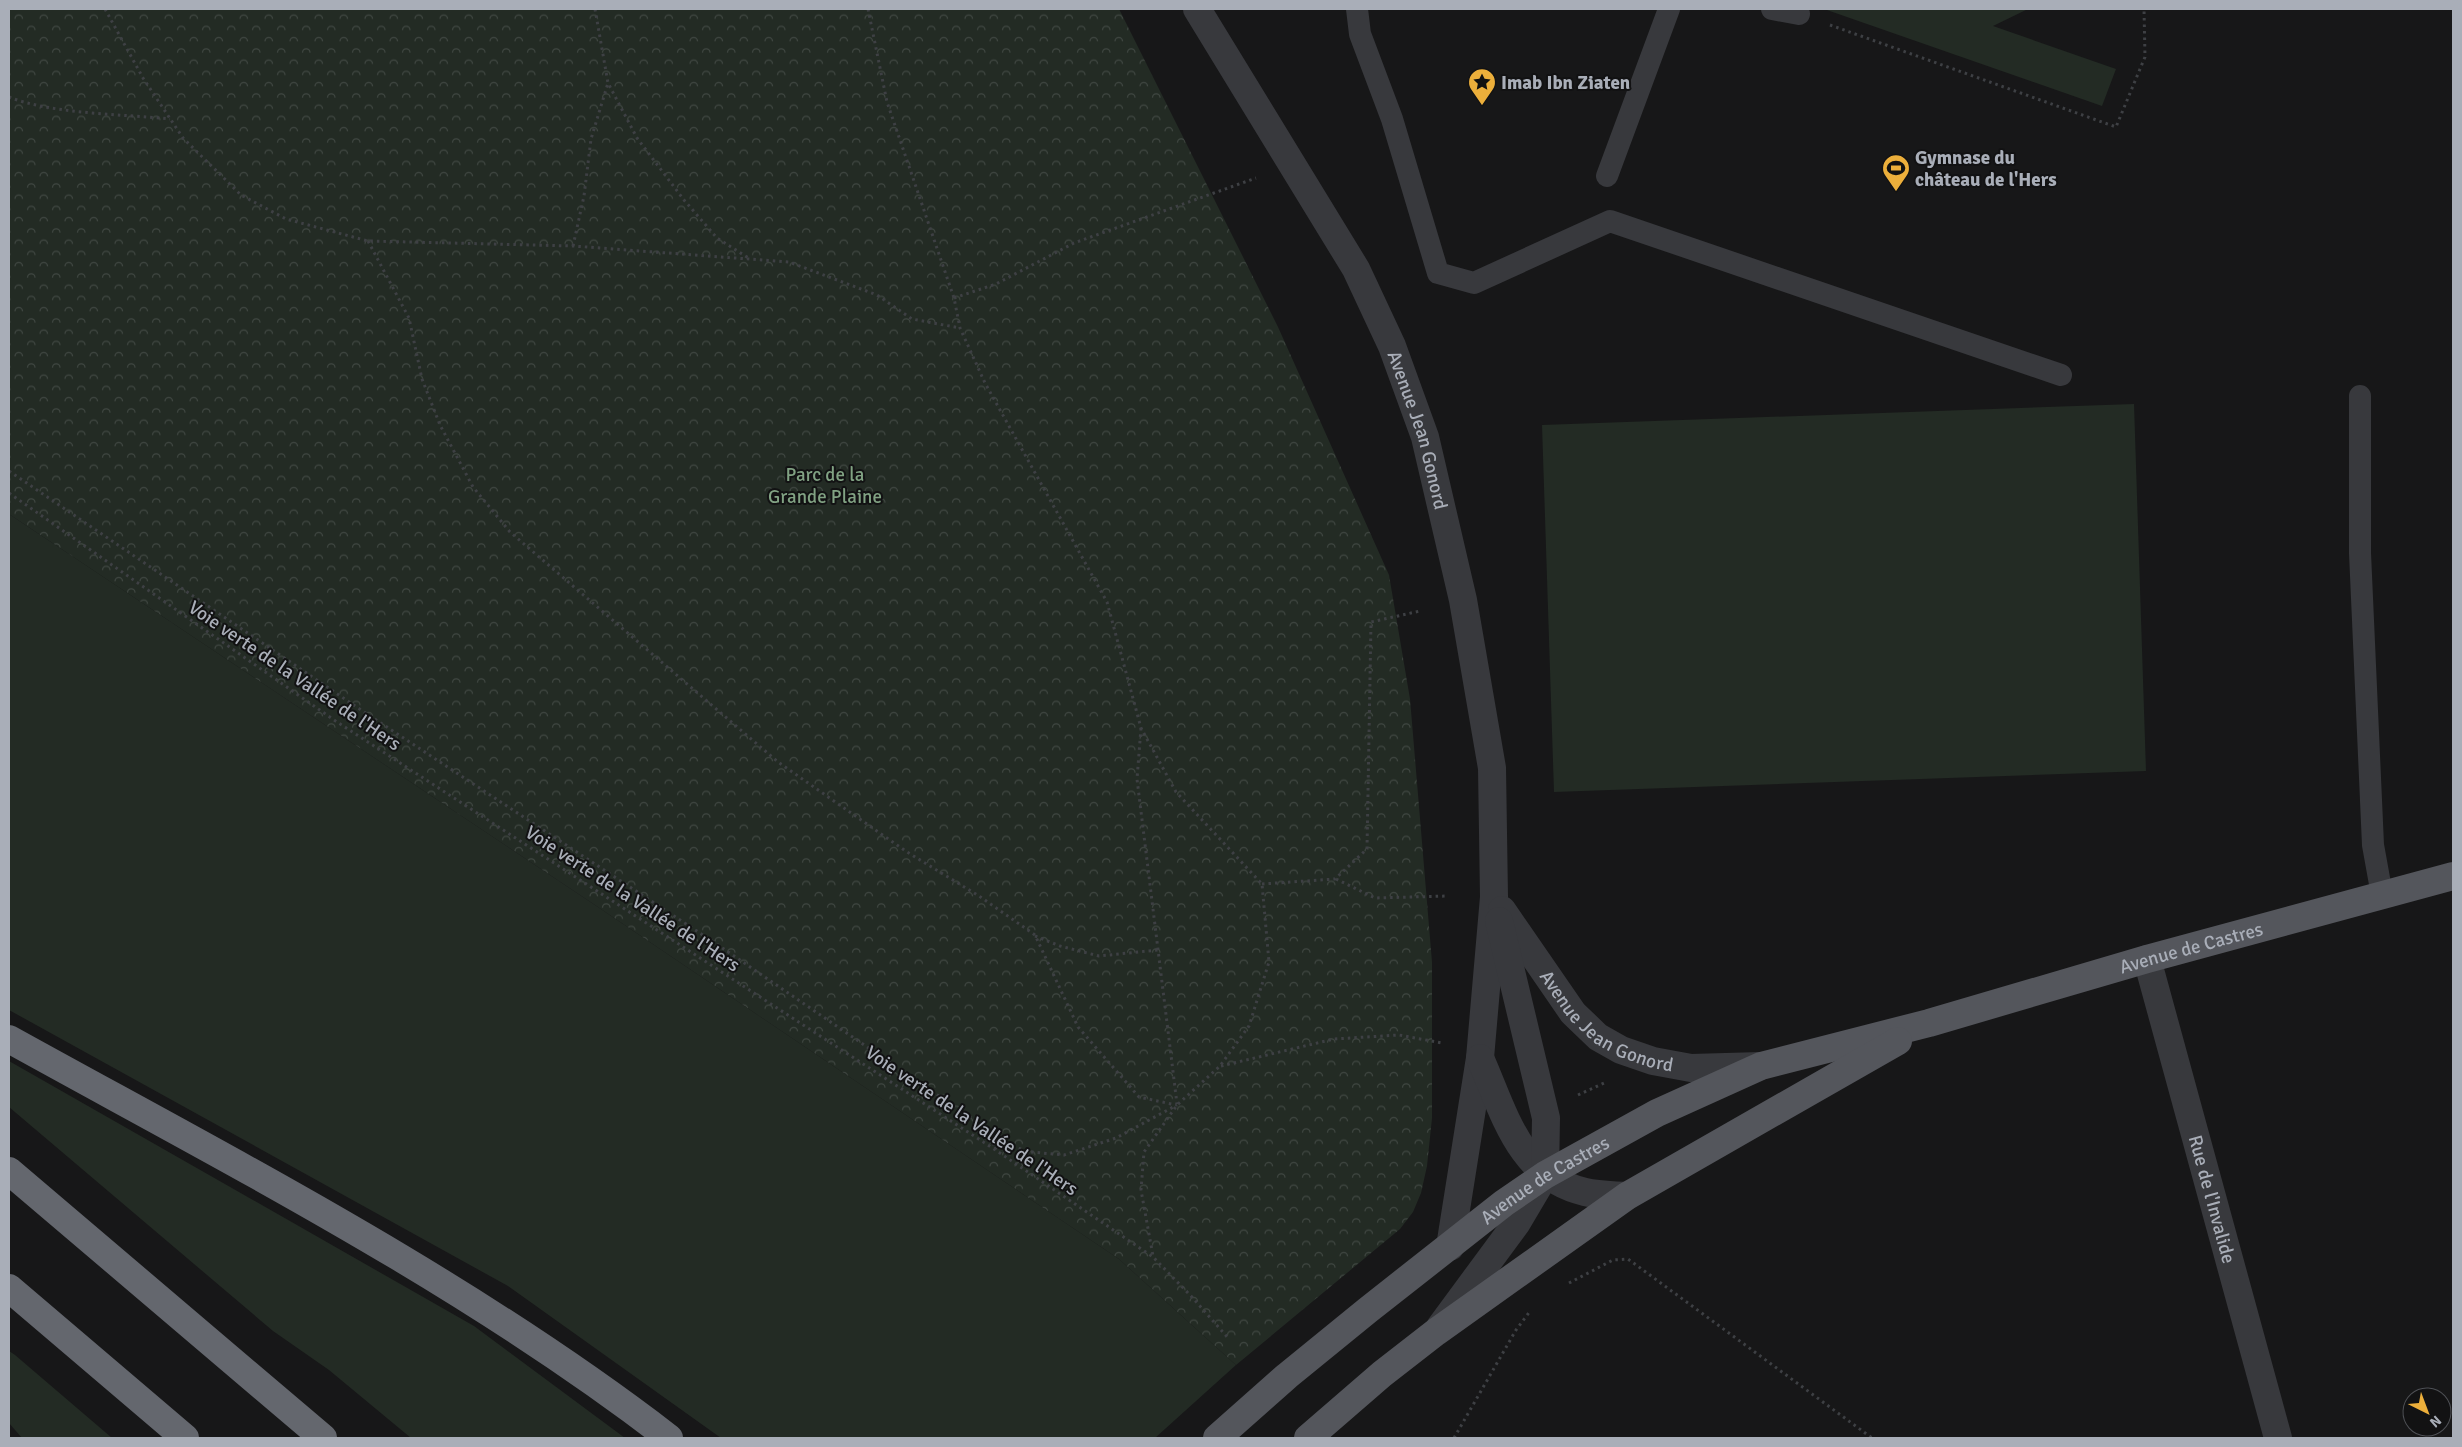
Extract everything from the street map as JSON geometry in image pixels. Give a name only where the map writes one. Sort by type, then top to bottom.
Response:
[{"type":"highway","points":[[9,1039],[367,1237],[508,1325],[668,1438]]},
{"type":"highway","points":[[9,1171],[323,1438]]},
{"type":"highway","points":[[9,1288],[185,1438]]},
{"type":"main road","name":"Avenue de Castres","points":[[1217,1438],[1302,1364],[1504,1203],[1544,1175],[1657,1113],[1761,1066],[1929,1022],[2146,959],[2453,876]]},
{"type":"main road","name":"Avenue de Castres","points":[[1308,1438],[1375,1380],[1436,1332],[1627,1196],[1929,1022]]},
{"type":"street","name":"Avenue Jean Gonord","points":[[1197,9],[1356,269],[1392,346],[1425,437],[1463,600],[1492,768],[1494,897],[1480,1058],[1450,1247]]},
{"type":"street","name":"Avenue Jean Gonord","points":[[1494,897],[1574,1013],[1598,1037],[1621,1050],[1653,1061],[1682,1066],[1761,1066]]},
{"type":"street","name":"Avenue Jean Gonord","points":[[1436,1332],[1516,1224],[1544,1175],[1546,1118],[1494,897]]},
{"type":"street","name":"Rue de l'Invalide","points":[[2146,959],[2278,1438]]},
{"type":"street","name":"Avenue Jean Gonord","points":[[1480,1058],[1522,1151],[1544,1175],[1584,1192],[1627,1196]]},
{"type":"lane","points":[[1357,9],[1360,34],[1392,119],[1438,273],[1474,283],[1610,221],[2062,375]]},
{"type":"lane","points":[[1607,176],[1669,9]]},
{"type":"lane","points":[[1772,9],[1799,14]]},
{"type":"lane","points":[[2360,396],[2360,553],[2372,835],[2382,895]]},
{"type":"path","points":[[105,9],[143,78],[183,138],[241,195],[286,219],[368,242],[573,246],[789,262],[877,295],[912,319],[960,328]]},
{"type":"path","points":[[595,9],[608,83],[638,138],[684,200],[717,238],[750,260]]},
{"type":"path","points":[[868,9],[887,102],[954,298],[960,328],[985,383],[1107,602],[1141,728],[1176,792],[1262,884],[1269,962],[1249,1026],[1220,1066],[1177,1105],[1144,1152],[1141,1190],[1153,1257]]},
{"type":"path","points":[[1799,14],[2116,127],[2145,57],[2144,9]]},
{"type":"path","points":[[573,246],[584,196],[591,139],[608,83]]},
{"type":"path","points":[[9,97],[22,102],[61,109],[170,119]]},
{"type":"path","points":[[954,298],[996,284],[1074,243],[1256,178]]},
{"type":"path","points":[[368,242],[409,318],[422,379],[440,425],[473,487],[510,532],[778,762],[907,852],[979,896],[1035,935],[1060,946],[1098,956],[1158,950]]},
{"type":"path","points":[[9,471],[370,716],[715,943],[985,1127],[993,1133],[994,1149],[1004,1144],[1031,1152],[1064,1155],[1116,1138],[1177,1105]]},
{"type":"path","name":"Voie verte de la Vallée de l'Hers","points":[[9,493],[334,720],[994,1149],[1153,1257],[1229,1339]]},
{"type":"path","points":[[1336,879],[1367,849],[1371,622],[1420,611]]},
{"type":"path","points":[[1141,728],[1137,779],[1177,1105]]},
{"type":"path","points":[[1262,884],[1336,879],[1375,898],[1448,896]]},
{"type":"path","points":[[1035,935],[1078,1027],[1090,1042],[1139,1097],[1177,1105]]},
{"type":"path","points":[[1220,1066],[1334,1039],[1400,1035],[1442,1044]]},
{"type":"path","points":[[1561,1284],[1572,1283],[1613,1260],[1628,1258],[1872,1438]]},
{"type":"path","points":[[1454,1438],[1516,1330],[1532,1309]]},
{"type":"green space","name":"Parc de la Grande Plaine","points":[[9,9],[1119,9],[1278,327],[1389,575],[1410,699],[1432,962],[1432,1118],[1427,1166],[1421,1193],[1413,1212],[1400,1229],[1236,1365],[1119,1259],[598,907],[9,514]]},
{"type":"green space","points":[[1824,9],[2028,9],[1993,26],[2116,69],[2102,106]]},
{"type":"green space","points":[[2134,404],[2146,771],[1554,792],[1542,425]]},
{"type":"green space","points":[[9,514],[598,907],[1119,1259],[1236,1365],[1155,1438],[721,1438],[508,1286],[9,1010]]},
{"type":"green space","points":[[9,1061],[474,1326],[625,1438],[411,1438],[329,1370],[273,1331],[9,1107]]},
{"type":"green space","points":[[9,1351],[112,1438],[22,1438],[9,1423]]},
{"type":"place","name":"Imab Ibn Ziaten","points":[[1482,106]]},
{"type":"place","name":"Gymnase du château de l'Hers","points":[[1896,192]]}]
